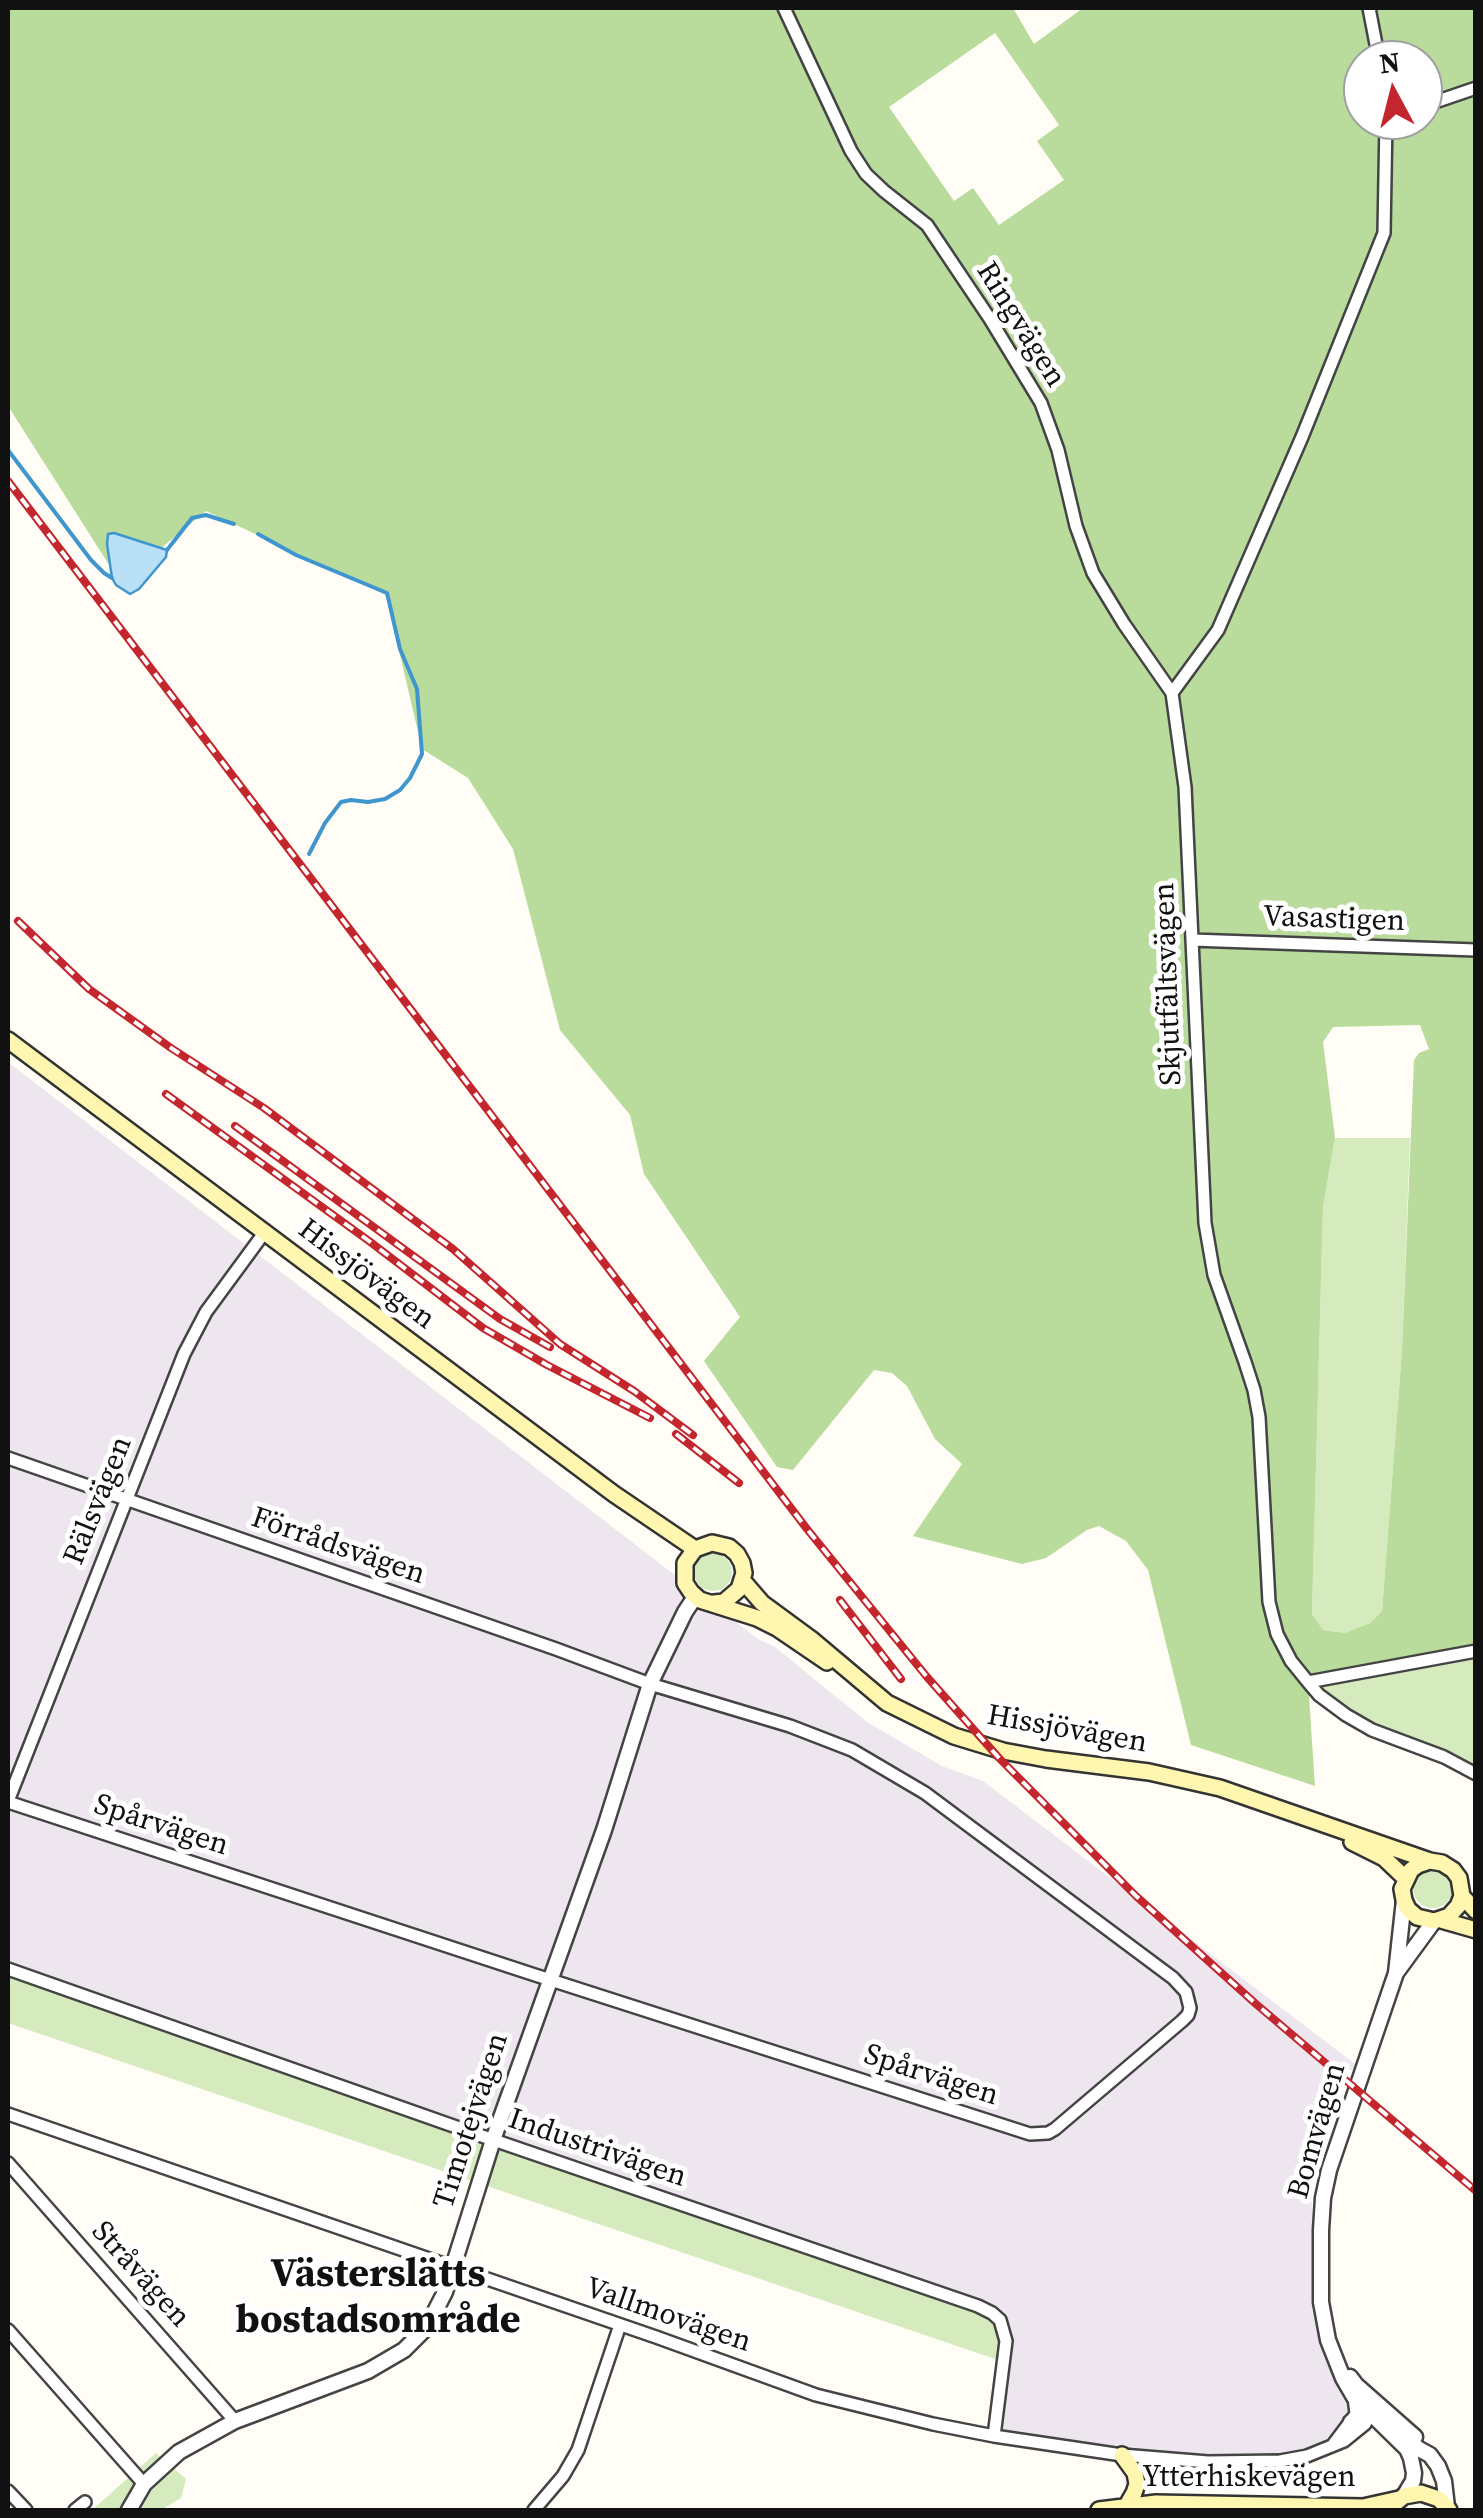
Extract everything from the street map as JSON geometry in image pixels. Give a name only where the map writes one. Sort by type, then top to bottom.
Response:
[{"type":"main road","name":"Hissjövägen","points":[[8,1040],[614,1494],[695,1549]]},
{"type":"main road","points":[[712,1543],[729,1547],[742,1563],[743,1581],[729,1598],[714,1603],[695,1597],[685,1583],[685,1563],[695,1549],[712,1543]]},
{"type":"main road","name":"Hissjövägen","points":[[743,1581],[762,1602],[887,1703],[954,1736],[1046,1759],[1184,1778],[1430,1861]]},
{"type":"main road","name":"Hissjövägen","points":[[714,1603],[777,1628],[856,1679]]},
{"type":"main road","name":"Hissjövägen","points":[[1281,1808],[1384,1858],[1406,1878]]},
{"type":"main road","points":[[1438,1920],[1458,1906],[1462,1887],[1453,1870],[1430,1861],[1418,1864],[1406,1878],[1402,1889],[1408,1908],[1417,1917],[1476,1930]]},
{"type":"main road","points":[[1462,1896],[1476,1910]]},
{"type":"main road","points":[[1122,2455],[1135,2473],[1136,2484],[1126,2506]]},
{"type":"main road","points":[[1397,2502],[1421,2493],[1430,2494],[1448,2509]]},
{"type":"main road","name":"Ytterhiskevägen","points":[[1100,2510],[1156,2503],[1363,2507],[1397,2502]]},
{"type":"street","name":"Ringvägen","points":[[784,8],[850,152],[884,192],[927,225],[1040,403],[1058,450],[1092,574],[1172,693]]},
{"type":"street","points":[[1370,8],[1376,40]]},
{"type":"street","points":[[1443,99],[1476,88]]},
{"type":"street","points":[[1172,693],[1218,630],[1302,437],[1384,232],[1386,140]]},
{"type":"street","name":"Skjutfältsvägen","points":[[1172,693],[1186,787],[1208,1250],[1254,1390],[1259,1417],[1269,1602],[1277,1634],[1308,1682],[1346,1715],[1476,1774]]},
{"type":"street","name":"Vasastigen","points":[[1192,940],[1476,950]]},
{"type":"street","name":"Rälsvägen","points":[[8,1802],[184,1354],[206,1312],[264,1233]]},
{"type":"street","name":"Förrådsvägen","points":[[8,1458],[650,1684]]},
{"type":"street","name":"Timotejvägen","points":[[129,2510],[144,2484],[179,2452],[234,2421],[368,2372],[404,2350],[427,2327],[453,2268],[493,2140],[604,1830],[650,1684],[695,1597]]},
{"type":"street","points":[[1308,1682],[1476,1651]]},
{"type":"street","name":"Spårvägen","points":[[8,1802],[1038,2135],[1056,2128],[1188,2015],[1189,1998],[1180,1984],[893,1772],[852,1750],[790,1726],[650,1684]]},
{"type":"street","name":"Bomvägen","points":[[1397,2502],[1413,2481],[1411,2458],[1407,2449],[1369,2412],[1339,2366],[1328,2340],[1321,2302],[1323,2198],[1338,2140],[1396,1973],[1404,1900]]},
{"type":"street","name":"Bomvägen","points":[[1396,1973],[1438,1920]]},
{"type":"street","name":"Industrivägen","points":[[8,1968],[978,2306],[992,2313],[1003,2328],[1006,2341],[994,2436]]},
{"type":"street","name":"Vallmovägen","points":[[9,2120],[453,2268],[816,2395],[933,2424],[1122,2455],[1208,2462],[1280,2461],[1308,2456],[1332,2446],[1339,2435],[1356,2426]]},
{"type":"street","name":"Stråvägen","points":[[8,2163],[234,2421]]},
{"type":"street","points":[[534,2510],[563,2476],[578,2450],[620,2325]]},
{"type":"street","points":[[8,2330],[144,2484]]},
{"type":"street","points":[[1356,2426],[1358,2393]]},
{"type":"street","name":"Bomvägen","points":[[1358,2393],[1412,2434],[1430,2454],[1444,2482],[1448,2509]]},
{"type":"street","points":[[1356,2426],[1369,2412]]},
{"type":"street","name":"Bomvägen","points":[[1369,2412],[1378,2413],[1430,2454]]},
{"type":"street","points":[[1356,2426],[1384,2428]]},
{"type":"street","points":[[8,2491],[26,2510]]},
{"type":"shaded area","points":[[8,1062],[758,1639],[775,1647],[867,1722],[942,1766],[983,1781],[1363,2070],[1349,2070],[1320,2139],[1310,2187],[1321,2302],[1356,2404],[1321,2452],[1208,2462],[994,2436],[1004,2362],[8,1975]]},
{"type":"green space","points":[[8,8],[1013,8],[1034,44],[1083,8],[1475,8],[1475,1651],[1308,1682],[1315,1786],[1191,1745],[1148,1570],[1126,1541],[1099,1526],[1046,1558],[1022,1564],[913,1536],[962,1464],[935,1439],[907,1386],[892,1373],[874,1370],[793,1470],[777,1467],[704,1361],[740,1317],[644,1174],[630,1115],[560,1030],[513,849],[468,778],[422,749],[386,595],[206,511],[120,582],[8,406]],"holes":[[[995,33],[1059,125],[1037,141],[1064,180],[999,225],[973,188],[954,201],[889,107]],[[1420,1025],[1429,1049],[1414,1060],[1402,1350],[1382,1611],[1370,1623],[1345,1633],[1323,1630],[1312,1614],[1323,1207],[1335,1138],[1323,1042],[1333,1027]]]},
{"type":"green space","points":[[1335,1138],[1410,1138],[1402,1350],[1382,1611],[1370,1623],[1345,1633],[1323,1630],[1312,1614],[1323,1207]]},
{"type":"green space","points":[[713,1553],[726,1559],[732,1572],[726,1585],[713,1591],[700,1585],[694,1572],[700,1559]]},
{"type":"green space","points":[[1475,1651],[1475,1774],[1372,1730],[1308,1682]]},
{"type":"green space","points":[[1433,1868],[1447,1874],[1453,1888],[1447,1902],[1433,1908],[1419,1902],[1413,1888],[1419,1874]]},
{"type":"green space","points":[[8,1969],[978,2306],[1000,2320],[1004,2362],[8,2023]]},
{"type":"green space","points":[[156,2453],[186,2479],[181,2498],[161,2510],[92,2510]]},
{"type":"water","points":[[108,534],[167,550],[166,557],[130,594],[112,578],[107,544]]},
{"type":"waterway","points":[[8,450],[91,560],[112,578]]},
{"type":"waterway","points":[[167,550],[192,518],[206,515],[234,524]]},
{"type":"waterway","points":[[258,534],[296,555],[387,593],[400,649],[417,689],[422,754],[410,778],[385,799],[341,802],[309,854]]},
{"type":"railway","points":[[8,481],[807,1529],[927,1677],[999,1758],[1136,1896],[1476,2191]]},
{"type":"railway","points":[[18,921],[89,989],[264,1108],[453,1249],[560,1344],[693,1435]]},
{"type":"railway","points":[[166,1094],[483,1328],[650,1418]]},
{"type":"railway","points":[[235,1126],[500,1319],[550,1347]]},
{"type":"railway","points":[[676,1434],[739,1483]]},
{"type":"railway","points":[[840,1600],[901,1679]]},
{"type":"district","name":"Västerslätts bostadsområde","points":[[378,2299]]}]
